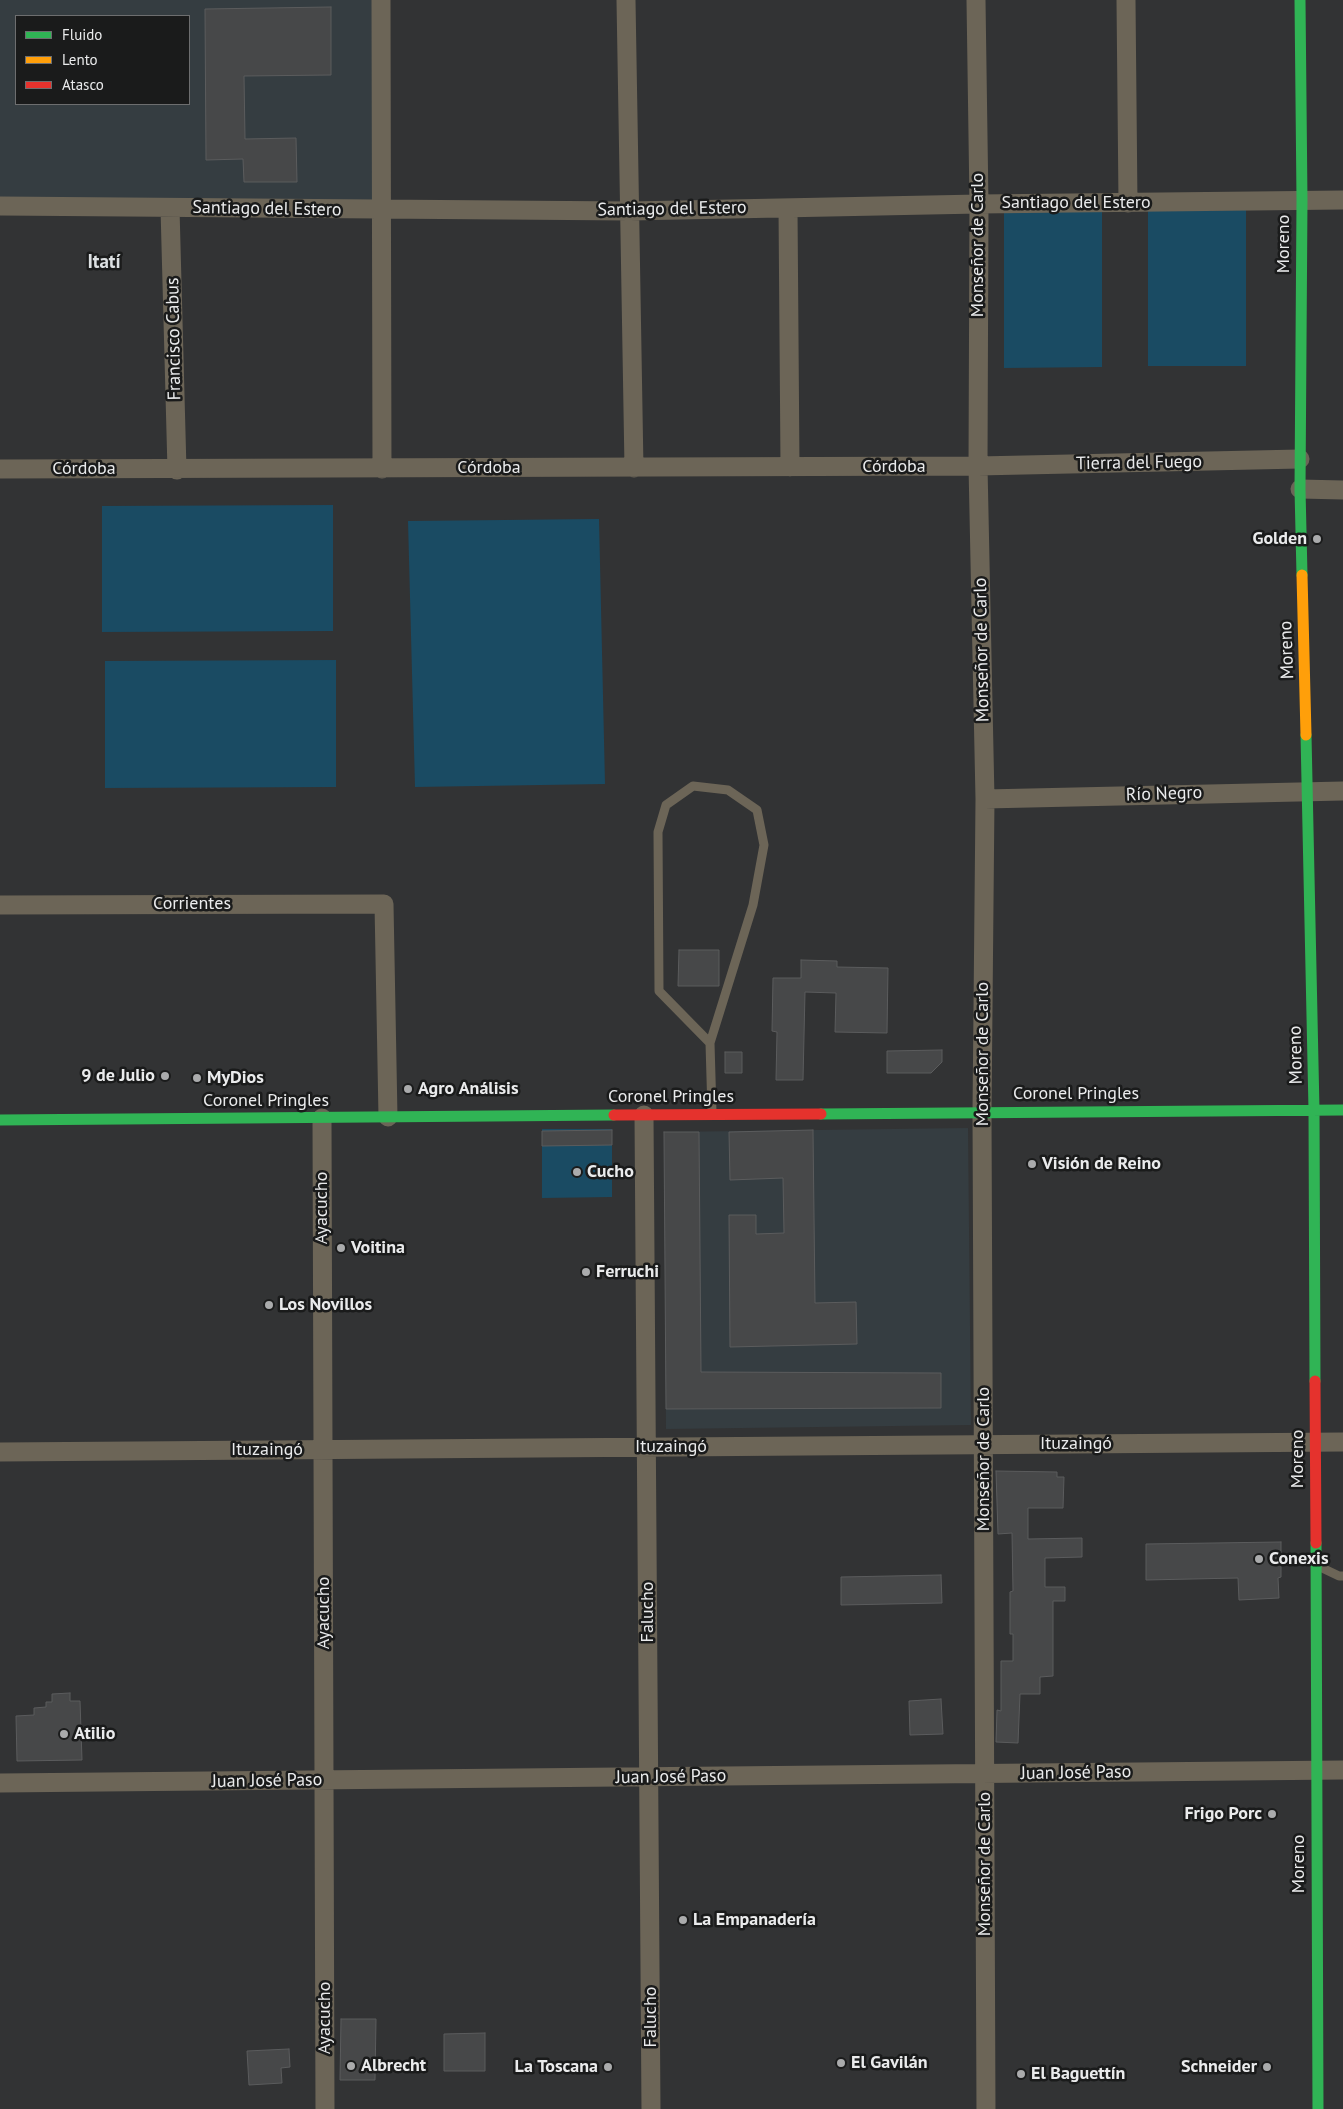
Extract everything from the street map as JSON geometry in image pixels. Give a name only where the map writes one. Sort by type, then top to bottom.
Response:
[{"type":"street","points":[[381,0],[382,469]]},
{"type":"street","points":[[626,0],[634,468]]},
{"type":"street","name":"Monseñor de Carlo","points":[[976,0],[979,204],[978,466],[985,799],[982,1112],[986,2109]]},
{"type":"street","points":[[1126,0],[1128,203]]},
{"type":"street","name":"Moreno","points":[[1300,0],[1302,200],[1300,489],[1314,1110],[1318,2109]]},
{"type":"street","name":"Santiago del Estero","points":[[0,206],[630,211],[979,204],[1343,200]]},
{"type":"street","name":"Francisco Cabus","points":[[170,208],[177,470]]},
{"type":"street","points":[[788,208],[790,467]]},
{"type":"street","name":"Tierra del Fuego","points":[[978,466],[1300,459]]},
{"type":"street","name":"Córdoba","points":[[0,469],[177,470],[978,466]]},
{"type":"street","points":[[1300,489],[1343,490]]},
{"type":"street","name":"Río Negro","points":[[985,799],[1308,790],[1343,791]]},
{"type":"street","name":"Corrientes","points":[[0,905],[384,904],[388,1117]]},
{"type":"street","name":"Coronel Pringles","points":[[0,1120],[1343,1110]]},
{"type":"street","name":"Falucho","points":[[644,1115],[651,2109]]},
{"type":"street","name":"Ayacucho","points":[[322,1118],[325,2109]]},
{"type":"street","name":"Ituzaingó","points":[[0,1452],[1343,1442]]},
{"type":"street","name":"Juan José Paso","points":[[0,1783],[1343,1770]]},
{"type":"lane","points":[[710,1043],[659,991],[658,832],[666,805],[693,786],[728,790],[757,810],[764,846],[753,905],[710,1043],[712,1115]]},
{"type":"lane","points":[[1316,1565],[1339,1576],[1343,1576]]},
{"type":"shaded area","points":[[0,0],[381,0],[382,210],[0,207]]},
{"type":"shaded area","points":[[1246,210],[1246,366],[1148,366],[1148,211]]},
{"type":"shaded area","points":[[1102,211],[1102,367],[1004,368],[1004,212]]},
{"type":"shaded area","points":[[333,505],[333,631],[102,632],[102,506]]},
{"type":"shaded area","points":[[599,519],[605,784],[415,787],[408,521]]},
{"type":"shaded area","points":[[336,660],[336,787],[105,788],[105,661]]},
{"type":"shaded area","points":[[968,1128],[971,1425],[666,1429],[664,1132]]},
{"type":"shaded area","name":"Cucho","points":[[542,1129],[612,1129],[612,1197],[542,1198]]},
{"type":"building","points":[[331,7],[331,75],[244,76],[245,139],[296,138],[297,182],[244,182],[243,159],[206,160],[205,9]]},
{"type":"building","points":[[679,950],[719,950],[719,986],[678,986]]},
{"type":"building","points":[[801,960],[837,961],[837,967],[888,968],[887,1033],[835,1032],[836,993],[805,992],[803,1080],[776,1080],[777,1032],[772,1031],[773,978],[801,978]]},
{"type":"building","points":[[942,1050],[942,1062],[931,1073],[887,1073],[887,1051]]},
{"type":"building","points":[[725,1052],[742,1052],[742,1073],[725,1073]]},
{"type":"building","points":[[612,1130],[612,1145],[542,1146],[542,1131]]},
{"type":"building","points":[[813,1130],[815,1303],[856,1302],[857,1344],[730,1347],[729,1215],[756,1215],[756,1234],[784,1233],[783,1178],[730,1180],[729,1132]]},
{"type":"building","points":[[664,1132],[699,1132],[701,1372],[941,1373],[941,1408],[666,1409]]},
{"type":"building","points":[[996,1471],[1057,1472],[1057,1477],[1064,1477],[1063,1508],[1028,1508],[1028,1539],[1082,1538],[1082,1557],[1045,1558],[1045,1587],[1065,1587],[1065,1601],[1053,1601],[1053,1676],[1040,1677],[1040,1694],[1020,1694],[1018,1743],[996,1742],[997,1710],[1001,1711],[1001,1661],[1013,1661],[1013,1634],[1010,1634],[1010,1592],[1013,1591],[1012,1533],[998,1534]]},
{"type":"building","points":[[1281,1542],[1281,1577],[1278,1578],[1279,1598],[1239,1600],[1238,1578],[1146,1580],[1146,1544]]},
{"type":"building","points":[[941,1575],[942,1603],[841,1605],[841,1577]]},
{"type":"building","points":[[70,1693],[70,1701],[80,1701],[82,1760],[17,1761],[16,1716],[34,1715],[34,1708],[46,1707],[46,1702],[52,1702],[52,1694]]},
{"type":"building","points":[[941,1699],[943,1734],[910,1735],[909,1701]]},
{"type":"building","points":[[341,2019],[376,2019],[375,2080],[340,2080]]},
{"type":"building","points":[[485,2033],[485,2071],[444,2071],[444,2034]]},
{"type":"building","points":[[289,2049],[290,2067],[281,2068],[282,2083],[249,2085],[247,2051]]},
{"type":"traffic: fast","points":[[1300,0],[1302,200],[1300,489],[1302,575]]},
{"type":"traffic: fast","points":[[1306,735],[1314,1110],[1315,1381]]},
{"type":"traffic: fast","points":[[821,1114],[1343,1110]]},
{"type":"traffic: fast","points":[[0,1120],[614,1115]]},
{"type":"traffic: fast","points":[[1316,1543],[1318,2109]]},
{"type":"traffic: slow","points":[[1302,575],[1306,735]]},
{"type":"traffic: jam","points":[[614,1115],[821,1114]]},
{"type":"traffic: jam","points":[[1315,1381],[1316,1543]]},
{"type":"place","name":"Golden","points":[[1317,539]]},
{"type":"place","name":"9 de Julio","points":[[165,1076]]},
{"type":"place","name":"MyDios","points":[[197,1078]]},
{"type":"place","name":"Agro Análisis","points":[[408,1089]]},
{"type":"place","name":"Visión de Reino","points":[[1032,1164]]},
{"type":"place","name":"Cucho","points":[[577,1172]]},
{"type":"place","name":"Voitina","points":[[341,1248]]},
{"type":"place","name":"Ferruchi","points":[[586,1272]]},
{"type":"place","name":"Los Novillos","points":[[269,1305]]},
{"type":"place","name":"Conexis","points":[[1259,1559]]},
{"type":"place","name":"Atilio","points":[[64,1734]]},
{"type":"place","name":"Frigo Porc","points":[[1272,1814]]},
{"type":"place","name":"La Empanadería","points":[[683,1920]]},
{"type":"place","name":"El Gavilán","points":[[841,2063]]},
{"type":"place","name":"Albrecht","points":[[351,2066]]},
{"type":"place","name":"La Toscana","points":[[608,2067]]},
{"type":"place","name":"Schneider","points":[[1267,2067]]},
{"type":"place","name":"El Baguettín","points":[[1021,2074]]},
{"type":"district","name":"Itatí","points":[[104,263]]}]
